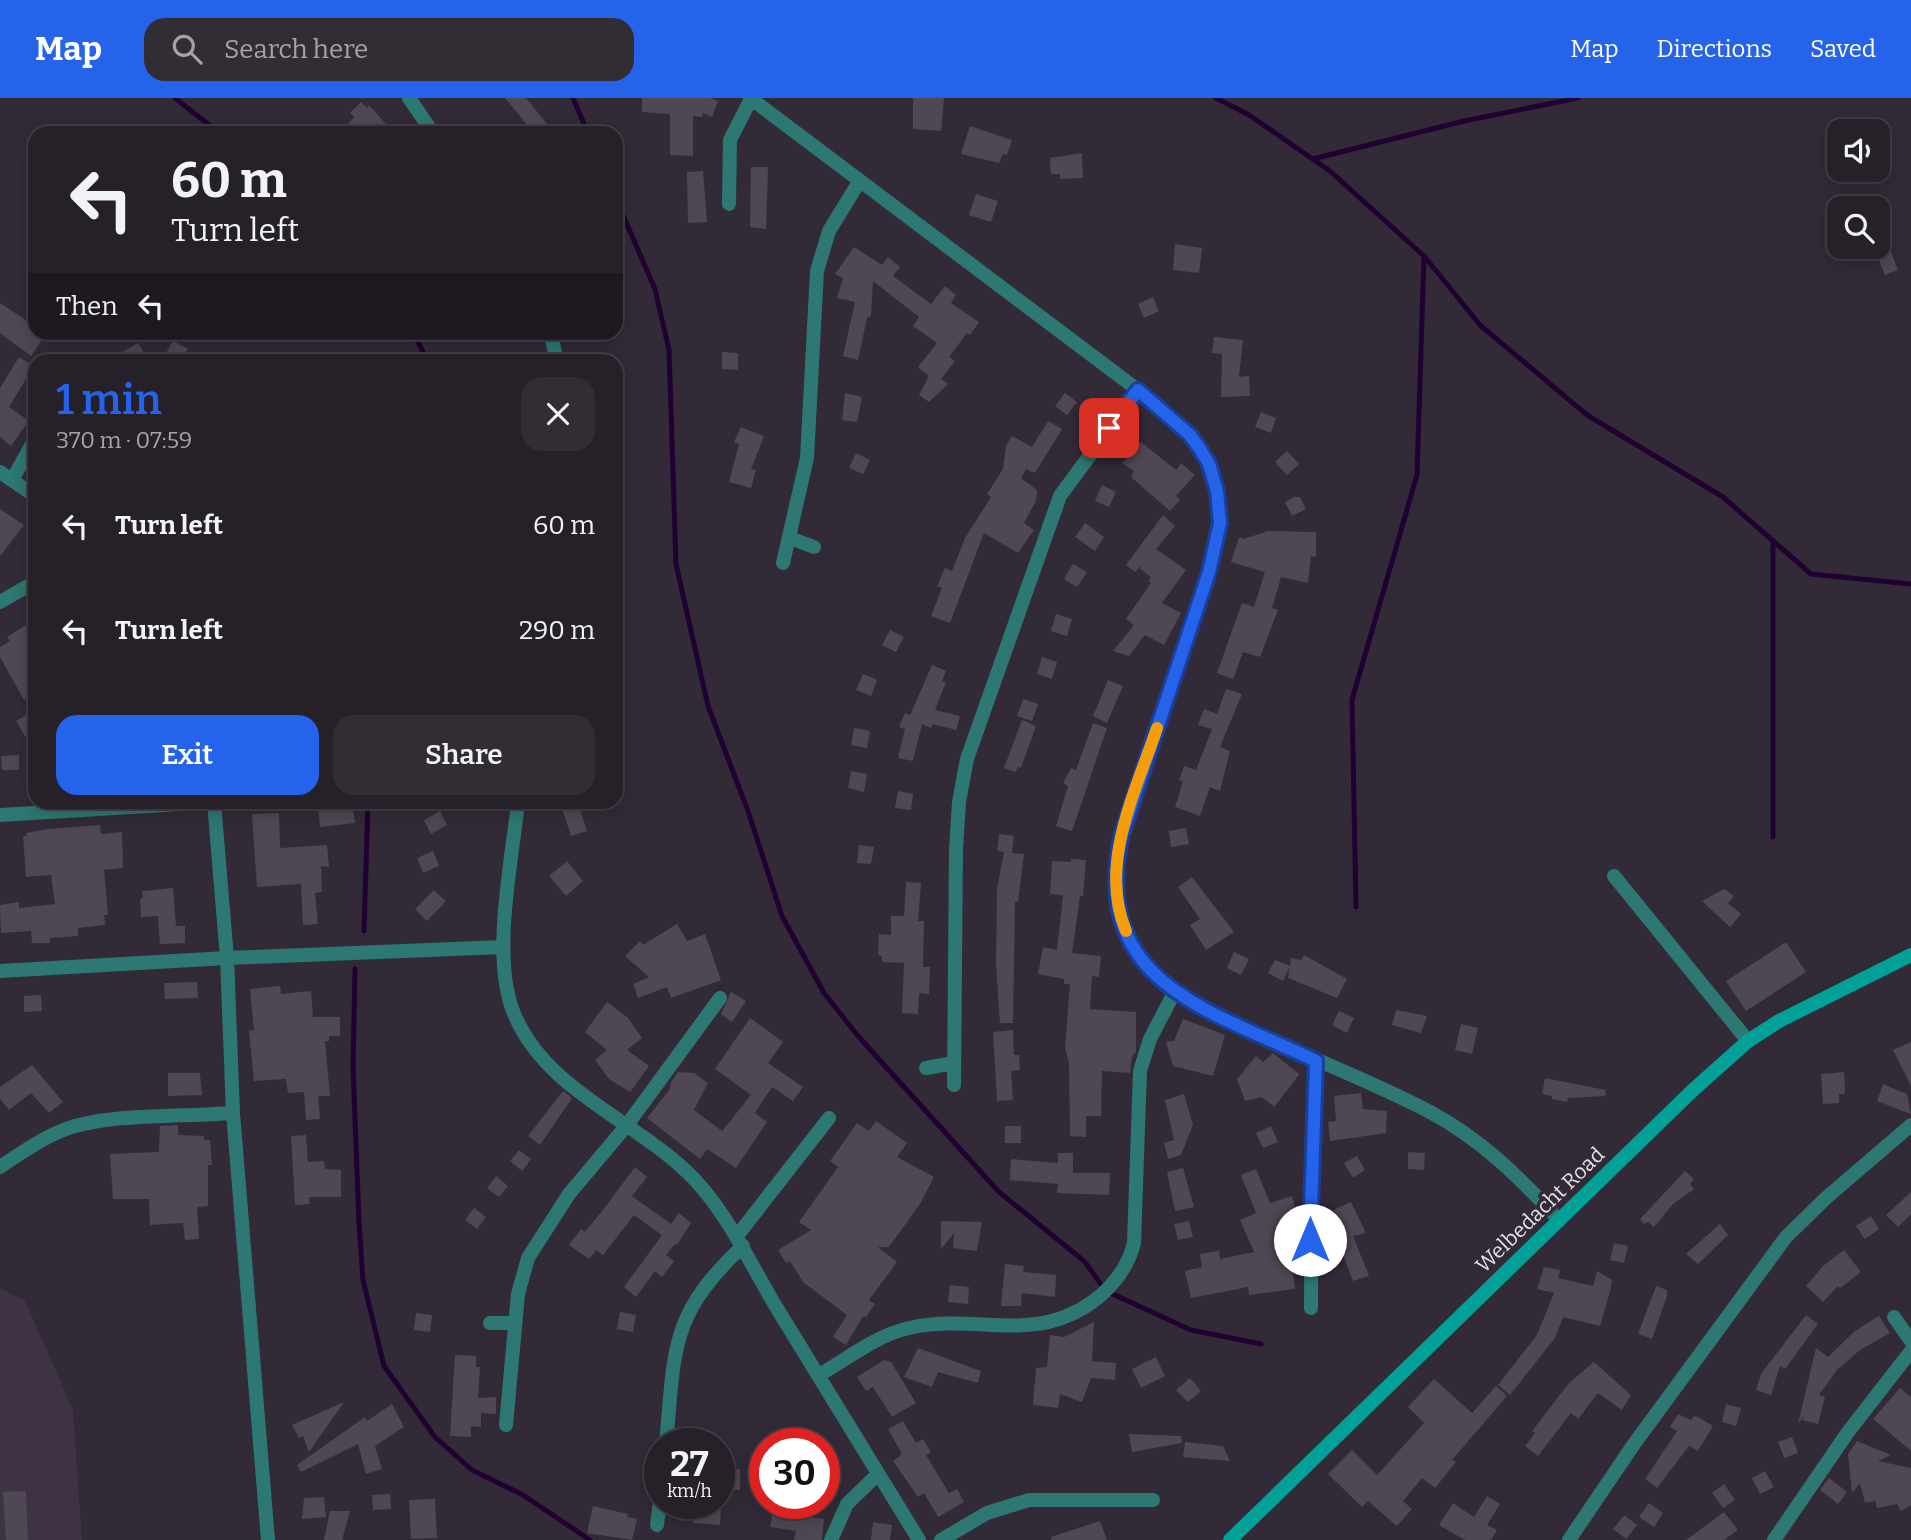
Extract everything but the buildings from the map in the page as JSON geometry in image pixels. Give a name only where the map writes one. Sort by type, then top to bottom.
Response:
[{"type":"street","points":[[409,98],[428,126]]},
{"type":"street","points":[[729,204],[730,141],[751,98],[1138,390],[1190,435],[1200,449],[1214,482],[1220,523],[1209,572],[1122,834],[1116,873],[1120,916],[1131,942],[1140,959],[1174,993],[1461,1129],[1502,1161],[1559,1220]]},
{"type":"street","points":[[783,563],[807,458],[815,286],[820,257],[829,231],[859,181]]},
{"type":"street","points":[[954,1085],[956,849],[959,802],[967,759],[1060,496],[1138,390]]},
{"type":"street","points":[[28,448],[6,476],[28,491]]},
{"type":"street","points":[[790,538],[814,547]]},
{"type":"street","points":[[0,602],[28,586]]},
{"type":"street","points":[[0,816],[107,809]]},
{"type":"street","points":[[215,809],[227,958],[233,1113],[268,1540]]},
{"type":"street","points":[[517,809],[503,947],[509,998],[514,1016],[536,1052],[607,1112],[692,1176],[740,1241],[919,1540]]},
{"type":"street","points":[[1614,876],[1748,1041]]},
{"type":"street","points":[[0,971],[227,958],[503,947]]},
{"type":"street","name":"Welbedacht Road","points":[[1230,1540],[1559,1220],[1748,1041],[1838,989],[1911,955]]},
{"type":"street","points":[[819,1374],[896,1331],[926,1325],[1042,1325],[1069,1315],[1108,1289],[1127,1262],[1135,1236],[1140,1071],[1150,1039],[1174,993]]},
{"type":"street","points":[[506,1424],[515,1323],[523,1273],[536,1241],[569,1194],[627,1125],[720,998]]},
{"type":"street","points":[[1311,1308],[1311,1138],[1316,1061]]},
{"type":"street","points":[[926,1068],[954,1063]]},
{"type":"street","points":[[0,1167],[51,1136],[80,1125],[104,1121],[233,1113]]},
{"type":"street","points":[[668,1428],[676,1346],[686,1314],[830,1118]]},
{"type":"street","points":[[1569,1540],[1626,1455],[1786,1237],[1826,1198],[1911,1125]]},
{"type":"street","points":[[1894,1317],[1911,1341]]},
{"type":"street","points":[[490,1323],[515,1323]]},
{"type":"street","points":[[1774,1540],[1833,1452],[1911,1351]]},
{"type":"street","points":[[831,1540],[847,1504],[878,1474]]},
{"type":"street","points":[[941,1540],[987,1513],[1029,1500],[1153,1500]]},
{"type":"street","points":[[657,1525],[658,1519]]},
{"type":"shaded area","points":[[0,1288],[25,1301],[73,1410],[82,1540],[0,1540]]},
{"type":"waterway","points":[[175,98],[210,126]]},
{"type":"waterway","points":[[573,98],[585,126]]},
{"type":"waterway","points":[[1216,98],[1249,115],[1330,171],[1424,256],[1480,325],[1587,415],[1723,497],[1811,574],[1911,584]]},
{"type":"waterway","points":[[1313,159],[1464,121],[1578,98]]},
{"type":"waterway","points":[[623,215],[655,289],[669,350],[676,564],[708,706],[748,811],[782,916],[824,993],[858,1036],[999,1192],[1084,1261],[1106,1291],[1191,1330],[1261,1344]]},
{"type":"waterway","points":[[1356,907],[1352,700],[1417,475],[1424,256]]},
{"type":"waterway","points":[[417,340],[424,354]]},
{"type":"waterway","points":[[1773,541],[1773,837]]},
{"type":"waterway","points":[[364,931],[368,809]]},
{"type":"waterway","points":[[355,969],[353,1067],[363,1280],[384,1366],[435,1437],[472,1470],[523,1495],[590,1540]]},
{"type":"slow traffic","points":[[1126,931],[1116,892],[1118,849],[1157,728]]},
{"type":"route","points":[[1109,428],[1138,390],[1165,412],[1190,435],[1209,464],[1217,491],[1220,523],[1209,572],[1118,849],[1116,892],[1120,916],[1140,959],[1155,977],[1174,993],[1316,1061],[1311,1138],[1310,1240]]}]
